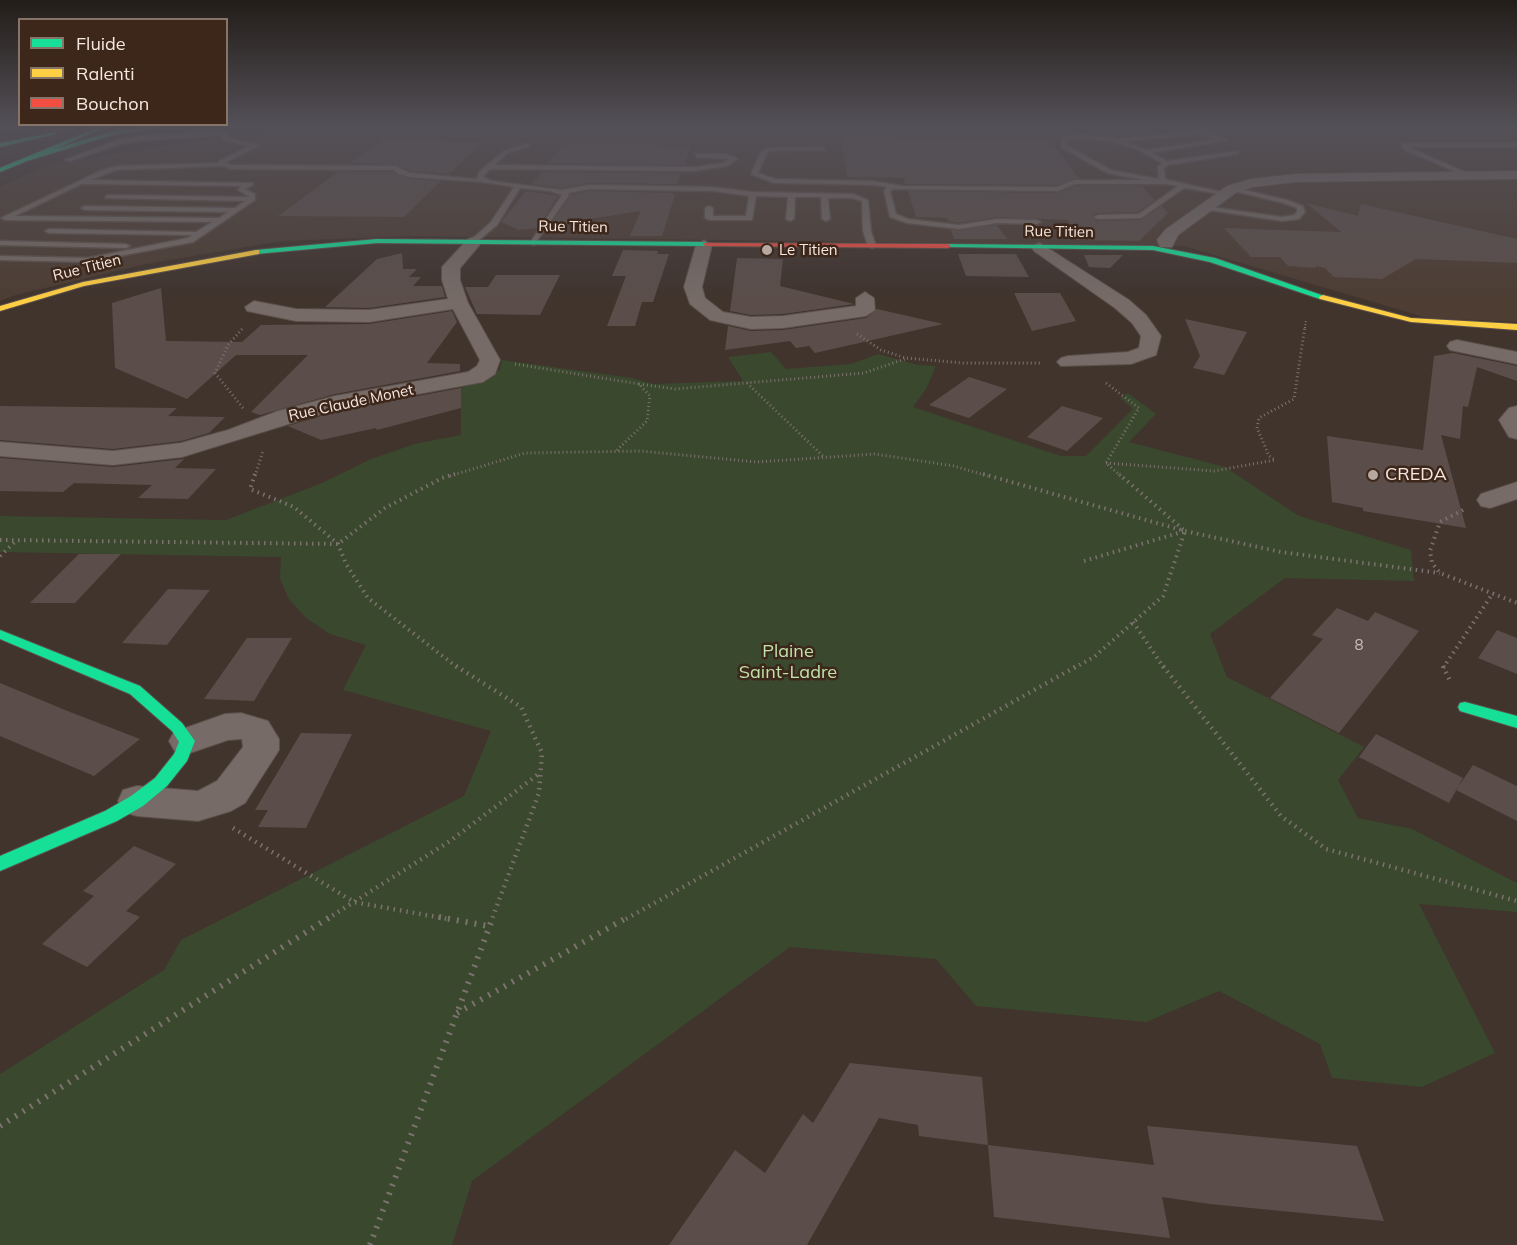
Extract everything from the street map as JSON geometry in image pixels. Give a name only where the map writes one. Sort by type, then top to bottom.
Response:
[{"type":"main road","name":"Rue Titien","points":[[0,309],[83,284],[160,268],[282,248],[376,242],[1165,248],[1370,311],[1440,323],[1517,327]]},
{"type":"main road","points":[[0,634],[135,690],[182,734],[180,757],[161,782],[137,801],[111,816],[0,864]]},
{"type":"main road","points":[[1465,707],[1517,722]]},
{"type":"street","points":[[1165,248],[1164,242],[1172,231],[1228,191],[1245,185]]},
{"type":"street","points":[[474,242],[451,267],[451,280],[459,303],[490,360]]},
{"type":"street","points":[[704,245],[693,287],[697,300],[717,316],[751,323],[783,322],[866,310],[865,298]]},
{"type":"street","points":[[1040,248],[1122,304],[1140,319],[1151,336],[1149,351],[1131,358],[1068,362]]},
{"type":"street","points":[[254,307],[296,315],[369,316],[459,303]]},
{"type":"street","points":[[1457,346],[1517,358]]},
{"type":"street","name":"Rue Claude Monet","points":[[0,448],[25,453],[113,458],[182,450],[286,416],[335,403],[475,377],[487,369],[490,360]]},
{"type":"street","points":[[1517,413],[1511,420],[1517,432]]},
{"type":"street","points":[[1490,500],[1517,490]]},
{"type":"street","points":[[137,801],[198,806],[231,792],[261,750],[261,739],[255,730],[241,726],[182,734]]},
{"type":"lane","points":[[74,185],[4,218],[220,220]]},
{"type":"lane","points":[[64,218],[132,185]]},
{"type":"lane","points":[[249,185],[240,189],[253,195],[253,199]]},
{"type":"lane","points":[[474,242],[494,223],[519,185]]},
{"type":"lane","points":[[520,185],[566,195],[534,243]]},
{"type":"lane","points":[[713,189],[718,185]]},
{"type":"lane","points":[[887,185],[1058,189],[1067,185]]},
{"type":"lane","points":[[1174,185],[1228,191],[1285,201],[1301,207],[1301,212],[1296,217],[1282,219],[1204,208]]},
{"type":"lane","points":[[893,186],[887,191],[893,215],[907,221],[959,227],[997,221],[1037,222]]},
{"type":"lane","points":[[560,192],[589,187],[713,189],[753,194],[824,194],[865,200],[867,231],[872,246]]},
{"type":"lane","points":[[1098,217],[1141,216],[1181,187]]},
{"type":"lane","points":[[709,208],[709,218],[749,218],[753,194]]},
{"type":"lane","points":[[790,219],[792,194]]},
{"type":"lane","points":[[824,194],[826,219]]},
{"type":"lane","points":[[107,197],[253,199]]},
{"type":"lane","points":[[0,256],[88,260],[190,240],[253,199]]},
{"type":"lane","points":[[85,208],[236,210]]},
{"type":"lane","points":[[0,256],[77,219]]},
{"type":"lane","points":[[50,231],[201,233]]},
{"type":"lane","points":[[0,243],[156,247]]},
{"type":"path","points":[[254,307],[248,322],[228,345],[215,373],[258,427],[254,439],[264,448],[250,489],[294,507],[338,544],[346,564],[368,598],[462,671],[521,707],[542,753],[539,793],[370,1245]]},
{"type":"path","points":[[836,315],[865,341],[906,358],[975,363],[1068,362],[1121,392],[1139,408],[1106,463]]},
{"type":"path","points":[[1106,463],[1214,471],[1275,460],[1269,456],[1257,428],[1259,418],[1294,399],[1297,392],[1306,319]]},
{"type":"path","points":[[490,360],[675,389],[864,373],[906,358]]},
{"type":"path","points":[[747,383],[825,457]]},
{"type":"path","points":[[614,452],[647,421],[650,396],[639,384]]},
{"type":"path","points":[[0,540],[338,544],[385,508],[452,474],[525,453],[640,451],[757,462],[875,454],[954,466],[1185,531],[1281,552],[1425,573],[1440,573],[1517,603]]},
{"type":"path","points":[[1106,463],[1185,531]]},
{"type":"path","points":[[1440,573],[1432,563],[1430,551],[1440,522],[1468,507],[1490,500]]},
{"type":"path","points":[[1084,561],[1185,531]]},
{"type":"path","points":[[457,1013],[1094,657],[1163,596],[1185,531]]},
{"type":"path","points":[[0,556],[16,540]]},
{"type":"path","points":[[1465,707],[1443,668],[1493,593]]},
{"type":"path","points":[[1133,622],[1176,686],[1281,816],[1326,849],[1517,901]]},
{"type":"path","points":[[0,1126],[450,841],[541,773]]},
{"type":"path","points":[[198,806],[354,902],[489,926]]},
{"type":"shaded area","points":[[1517,185],[1517,322],[1427,318],[1184,246],[410,236],[282,241],[146,264],[16,295],[0,301],[0,186]]},
{"type":"green space","name":"Plaine Saint-Ladre","points":[[771,352],[786,369],[851,364],[878,354],[918,365],[936,366],[926,389],[913,407],[1061,456],[1086,456],[1133,409],[1120,398],[1128,393],[1156,414],[1129,442],[1225,467],[1299,516],[1411,550],[1414,581],[1285,578],[1210,634],[1227,677],[1364,747],[1338,780],[1358,818],[1412,829],[1517,883],[1517,912],[1419,904],[1495,1053],[1422,1087],[1332,1078],[1320,1044],[1219,991],[1146,1022],[976,1006],[936,959],[790,947],[472,1181],[452,1245],[0,1245],[0,1074],[164,970],[181,940],[464,796],[491,731],[343,690],[366,645],[330,634],[306,618],[289,599],[280,579],[281,557],[0,552],[0,516],[226,520],[322,483],[369,460],[414,444],[461,435],[461,388],[492,376],[500,369],[502,360],[632,378],[653,384],[743,381],[728,357]]},
{"type":"building","points":[[320,185],[437,185],[404,217],[278,216]]},
{"type":"building","points":[[540,185],[577,185],[561,188]]},
{"type":"building","points":[[1075,186],[1142,186],[1155,200],[1138,212],[1097,213],[1092,216],[1097,221],[1141,220],[1162,206],[1168,213],[1139,241],[1077,240],[1068,220],[997,217],[959,223],[948,221],[947,218],[916,217],[908,191],[1058,193]]},
{"type":"building","points":[[526,191],[558,196],[538,228],[519,230],[501,222]]},
{"type":"building","points":[[589,191],[673,193],[675,195],[662,236],[630,236],[641,211],[550,225],[571,195]]},
{"type":"building","points":[[1306,203],[1358,216],[1361,204],[1517,239],[1517,263],[1416,259],[1382,279],[1334,277],[1325,268],[1288,266],[1280,257],[1251,257],[1224,228],[1341,232]]},
{"type":"building","points":[[997,225],[1007,239],[954,239],[951,230]]},
{"type":"building","points":[[623,250],[658,251],[657,254],[669,254],[653,302],[642,302],[635,326],[607,326],[626,276],[612,276]]},
{"type":"building","points":[[402,253],[403,269],[417,269],[409,277],[421,277],[413,286],[442,286],[445,297],[369,308],[325,307],[377,259]]},
{"type":"building","points":[[958,254],[1016,254],[1029,277],[966,276]]},
{"type":"building","points":[[1084,255],[1123,255],[1110,268],[1089,267]]},
{"type":"building","points":[[737,258],[783,259],[780,286],[854,304],[783,314],[751,315],[730,311]]},
{"type":"building","points":[[496,275],[560,275],[540,315],[477,314],[465,287],[488,287]]},
{"type":"building","points":[[161,288],[166,341],[242,342],[261,325],[369,324],[452,311],[457,322],[427,363],[460,364],[460,371],[335,394],[260,415],[251,412],[308,355],[236,355],[187,399],[115,368],[112,303]]},
{"type":"building","points":[[1014,293],[1060,293],[1076,321],[1032,331]]},
{"type":"building","points":[[877,309],[943,324],[815,353],[809,346],[796,348],[790,341],[725,350],[728,326],[751,331],[783,330],[866,318]]},
{"type":"building","points":[[1185,319],[1247,332],[1224,375],[1193,368],[1200,356]]},
{"type":"building","points":[[1453,353],[1517,366],[1517,381],[1477,367],[1468,407],[1463,406],[1460,439],[1441,435],[1466,528],[1363,511],[1363,508],[1332,502],[1327,436],[1423,450],[1434,356]]},
{"type":"building","points":[[969,377],[1007,389],[969,418],[929,405]]},
{"type":"building","points":[[461,388],[461,408],[377,430],[376,428],[321,440],[288,426],[338,411]]},
{"type":"building","points":[[0,406],[177,408],[168,416],[225,417],[209,433],[181,441],[113,449],[0,440]]},
{"type":"building","points":[[1062,406],[1103,418],[1067,451],[1027,437]]},
{"type":"building","points":[[0,458],[113,467],[184,459],[175,468],[216,469],[188,499],[138,498],[152,485],[74,483],[63,492],[0,491]]},
{"type":"building","points":[[79,554],[121,554],[75,603],[30,603]]},
{"type":"building","points":[[168,589],[210,590],[167,645],[122,643]]},
{"type":"building","points":[[1337,608],[1368,621],[1375,612],[1419,631],[1339,733],[1270,698],[1323,639],[1312,635]]},
{"type":"building","points":[[1497,630],[1517,638],[1517,674],[1478,658]]},
{"type":"building","points":[[247,638],[292,638],[254,701],[204,699]]},
{"type":"building","points":[[0,683],[140,739],[94,776],[0,736]]},
{"type":"building","points":[[301,733],[352,734],[306,828],[258,827],[268,810],[255,810]]},
{"type":"building","points":[[1376,734],[1463,778],[1449,803],[1359,757]]},
{"type":"building","points":[[1473,765],[1517,786],[1517,821],[1456,790]]},
{"type":"building","points":[[134,846],[176,864],[126,911],[140,917],[87,967],[42,944],[94,896],[83,891]]},
{"type":"building","points":[[850,1063],[982,1077],[988,1145],[919,1136],[918,1125],[879,1118],[807,1245],[669,1245],[735,1150],[765,1173],[803,1114],[813,1123]]},
{"type":"building","points":[[1147,1126],[1357,1146],[1384,1221],[1210,1204],[1162,1197],[1170,1238],[994,1217],[988,1145],[1154,1165]]},
{"type":"traffic: fast","points":[[256,252],[377,241],[705,244]]},
{"type":"traffic: fast","points":[[948,246],[1153,248],[1212,260],[1323,297]]},
{"type":"traffic: fast","points":[[0,634],[135,690],[177,727],[187,741],[181,757],[161,782],[137,801],[111,816],[0,864]]},
{"type":"traffic: fast","points":[[1465,707],[1517,722]]},
{"type":"traffic: slow","points":[[0,309],[83,284],[256,252]]},
{"type":"traffic: slow","points":[[1323,297],[1411,320],[1517,327]]},
{"type":"traffic: jam","points":[[705,244],[948,246]]},
{"type":"place","name":"Le Titien","points":[[767,250]]},
{"type":"place","name":"CREDA","points":[[1373,475]]}]
